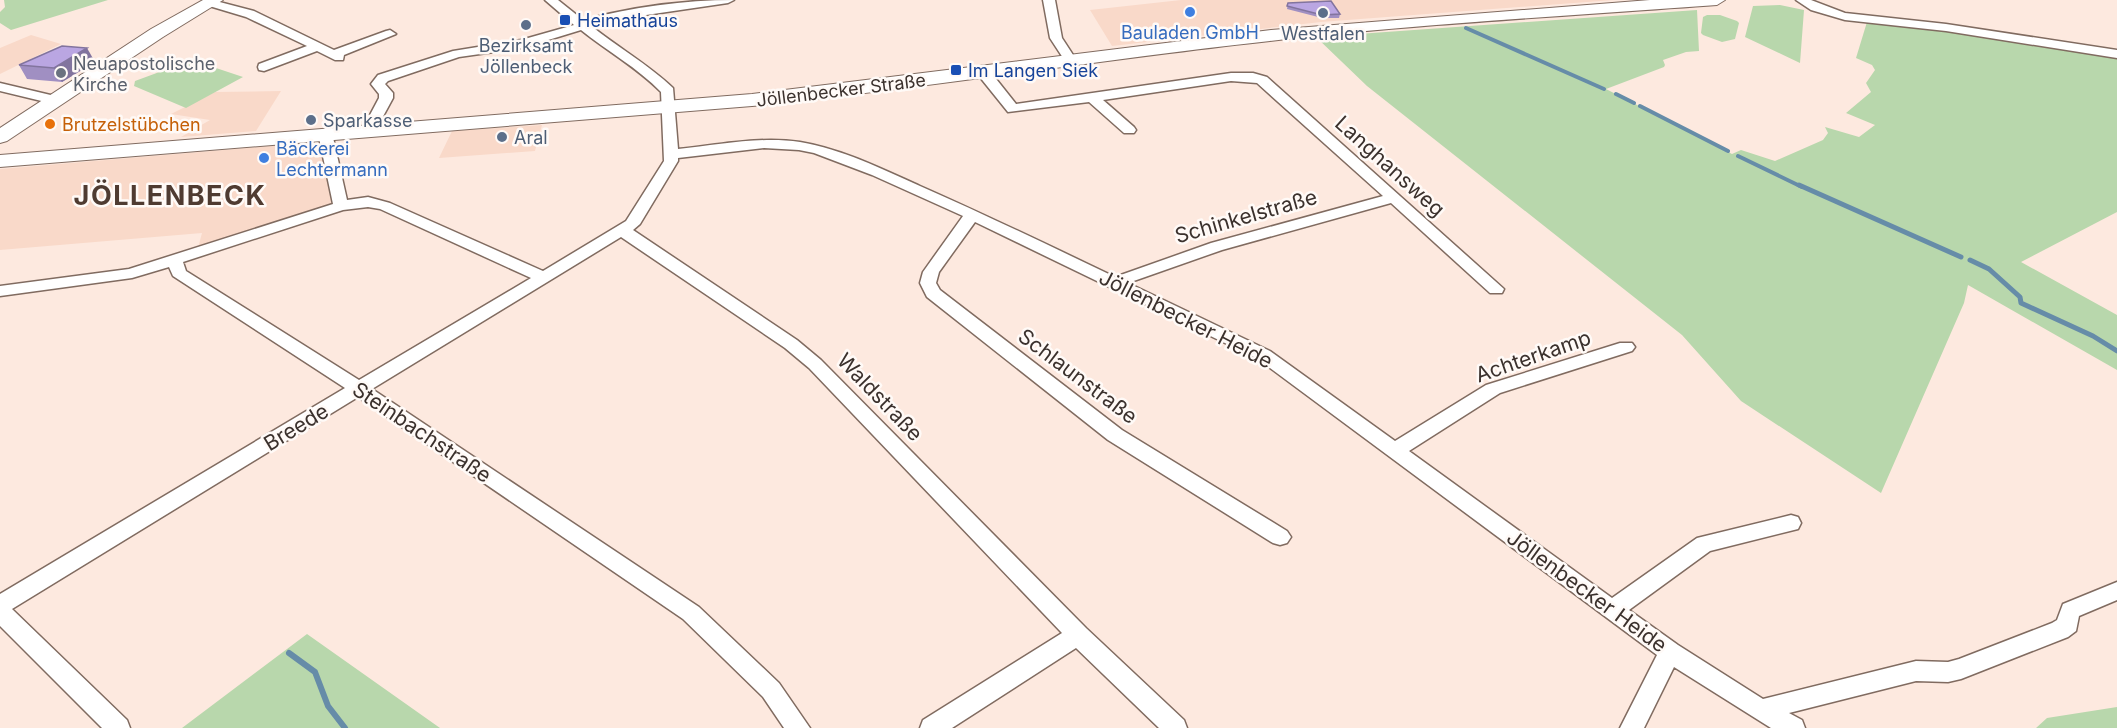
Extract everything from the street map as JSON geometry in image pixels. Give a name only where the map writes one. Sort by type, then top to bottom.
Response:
[{"type":"main road","name":"Jöllenbecker Straße","points":[[0,160],[670,108],[821,93],[1307,32],[1662,2],[1717,0]]},
{"type":"main road","points":[[0,136],[157,33],[212,1]]},
{"type":"street","points":[[551,0],[665,86],[668,91],[672,154],[668,168],[639,216],[623,231]]},
{"type":"street","points":[[369,130],[386,98],[386,93],[378,85],[383,78],[457,54],[522,44],[612,15],[728,0]]},
{"type":"street","points":[[1049,0],[1056,38],[1071,61]]},
{"type":"street","points":[[1802,0],[1818,10],[1840,16],[1930,25],[2117,54]]},
{"type":"street","points":[[212,1],[250,15],[337,55],[390,34]]},
{"type":"street","points":[[264,67],[318,46]]},
{"type":"street","points":[[984,73],[1013,109],[1092,98],[1129,130]]},
{"type":"street","name":"Langhansweg","points":[[1092,98],[1231,77],[1253,77],[1269,84],[1496,290]]},
{"type":"street","points":[[0,87],[54,100]]},
{"type":"street","points":[[325,133],[341,206]]},
{"type":"street","name":"Jöllenbecker Heide","points":[[672,154],[750,144],[799,146],[818,150],[877,172],[972,215],[1264,355],[1670,652],[1760,710],[1793,728]]},
{"type":"street","name":"Schinkelstraße","points":[[1114,283],[1168,260],[1392,198]]},
{"type":"street","points":[[0,291],[132,273],[341,206],[368,202],[385,206],[543,278]]},
{"type":"street","name":"Schlaunstraße","points":[[972,215],[931,272],[928,283],[933,293],[1115,435],[1280,537]]},
{"type":"street","name":"Breede","points":[[0,605],[623,231]]},
{"type":"street","name":"Waldstraße","points":[[623,231],[790,344],[815,364],[1078,635],[1175,728]]},
{"type":"street","name":"Steinbachstraße","points":[[175,261],[179,273],[359,389],[691,613],[771,690],[798,728]]},
{"type":"street","name":"Achterkamp","points":[[1396,450],[1493,389],[1626,347]]},
{"type":"street","points":[[1612,610],[1704,544],[1791,523]]},
{"type":"street","points":[[1760,710],[1916,671],[1948,672],[1961,669],[2060,630],[2068,624],[2068,615],[2071,610],[2117,591]]},
{"type":"street","points":[[0,612],[118,728]]},
{"type":"street","points":[[932,728],[1078,635]]},
{"type":"street","points":[[1632,728],[1670,652]]},
{"type":"shaded area","points":[[1181,0],[1614,0],[1321,22],[1112,46],[1090,10]]},
{"type":"shaded area","points":[[31,35],[61,44],[0,74],[0,48]]},
{"type":"shaded area","points":[[281,91],[256,131],[181,137],[210,120],[171,114],[215,92]]},
{"type":"shaded area","points":[[542,125],[535,151],[439,158],[452,131]]},
{"type":"shaded area","points":[[319,142],[332,203],[328,206],[198,248],[202,233],[0,250],[0,169]]},
{"type":"green space","points":[[4,0],[108,0],[11,30],[0,23],[0,12],[5,7]]},
{"type":"green space","points":[[1780,5],[1804,10],[1800,63],[1745,37],[1753,6]]},
{"type":"green space","points":[[1697,10],[1699,51],[1686,52],[1663,60],[1664,67],[1606,89],[1732,154],[1741,150],[1775,161],[1823,140],[1828,133],[1825,127],[1859,137],[1875,125],[1846,113],[1871,92],[1866,83],[1875,70],[1872,65],[1856,58],[1867,22],[1944,30],[2117,57],[2117,212],[2021,262],[2117,315],[2117,370],[1968,285],[1964,303],[1881,493],[1741,401],[1682,335],[1367,86],[1316,37]]},
{"type":"green space","points":[[1720,15],[1737,21],[1739,23],[1735,39],[1722,42],[1703,35],[1701,33],[1703,17]]},
{"type":"green space","points":[[192,60],[243,77],[186,108],[134,86],[135,81]]},
{"type":"green space","points":[[307,634],[440,728],[182,728]]},
{"type":"green space","points":[[2117,707],[2117,728],[2036,728],[2047,718]]},
{"type":"building","points":[[1331,1],[1340,14],[1322,15],[1287,6],[1288,3]]},
{"type":"building","points":[[62,46],[87,48],[54,68],[19,65]]},
{"type":"waterway","points":[[1466,28],[1604,89]]},
{"type":"waterway","points":[[1616,94],[1634,103]]},
{"type":"waterway","points":[[1640,106],[1728,151]]},
{"type":"waterway","points":[[1738,156],[1802,187]]},
{"type":"waterway","points":[[1799,185],[1961,257]]},
{"type":"waterway","points":[[1970,260],[1989,269],[2020,297],[2021,303],[2093,336],[2117,351]]},
{"type":"waterway","points":[[289,653],[315,672],[328,706],[345,728]]},
{"type":"place","name":"Bauladen GmbH","points":[[1190,12]]},
{"type":"place","name":"Westfalen","points":[[1323,13]]},
{"type":"place","name":"Heimathaus","points":[[565,20]]},
{"type":"place","name":"Bezirksamt Jöllenbeck","points":[[526,25]]},
{"type":"place","name":"Im Langen Siek","points":[[956,70]]},
{"type":"place","name":"Neuapostolische Kirche","points":[[61,73]]},
{"type":"place","name":"Sparkasse","points":[[311,120]]},
{"type":"place","name":"Brutzelstübchen","points":[[50,124]]},
{"type":"place","name":"Aral","points":[[502,137]]},
{"type":"place","name":"Bäckerei Lechtermann","points":[[264,158]]},
{"type":"district","name":"JÖLLENBECK","points":[[170,195]]}]
